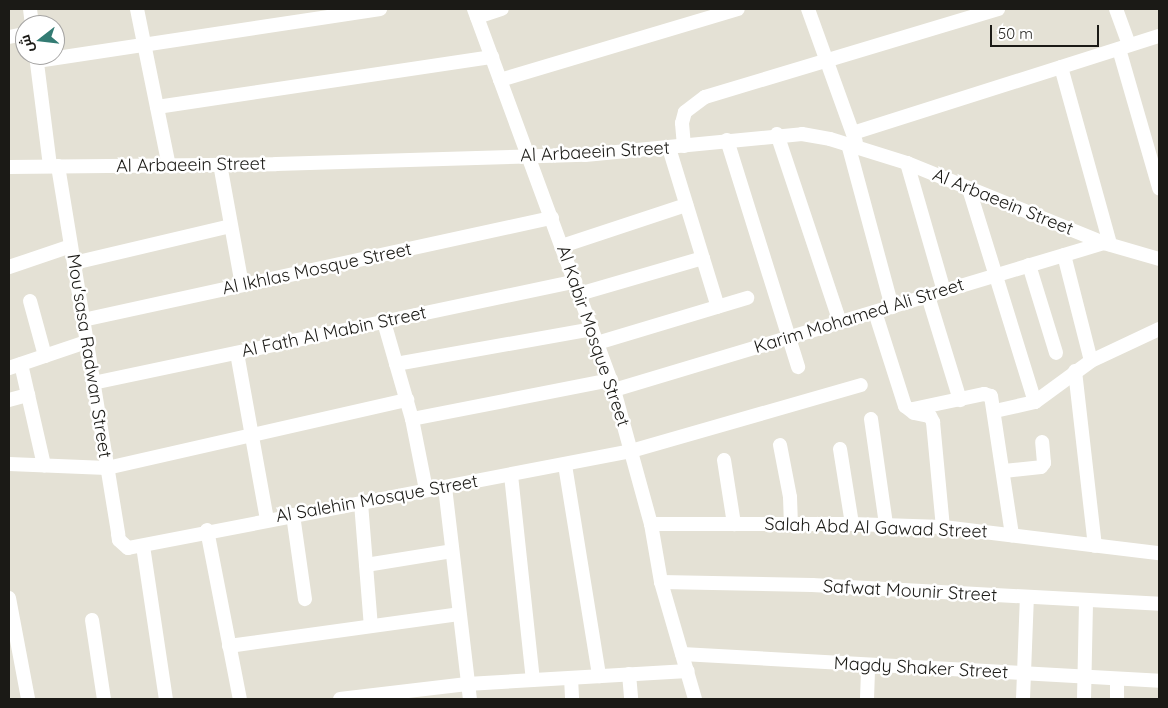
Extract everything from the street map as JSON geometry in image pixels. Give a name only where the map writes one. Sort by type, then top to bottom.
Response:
[{"type":"street","points":[[137,9],[169,166]]},
{"type":"street","points":[[65,54],[380,9]]},
{"type":"street","points":[[475,13],[502,9]]},
{"type":"street","points":[[500,80],[738,9]]},
{"type":"street","points":[[808,9],[853,141],[892,307]]},
{"type":"street","points":[[684,146],[682,123],[685,112],[694,103],[705,97],[998,9]]},
{"type":"street","points":[[1116,9],[1159,188]]},
{"type":"street","name":"Al Kabir Mosque Street","points":[[475,13],[613,385],[651,524],[661,582],[695,699]]},
{"type":"street","points":[[853,141],[1061,67],[1159,36]]},
{"type":"street","points":[[157,107],[492,57]]},
{"type":"street","name":"Mou'sasa Radwan Street","points":[[38,65],[54,166],[74,263],[107,468],[123,545]]},
{"type":"street","points":[[1061,67],[1107,244]]},
{"type":"street","points":[[777,134],[840,322]]},
{"type":"street","name":"Al Arbaeein Street","points":[[9,167],[169,166],[529,156],[669,148],[777,134],[802,134],[853,141],[1107,244],[1159,259]]},
{"type":"street","points":[[727,140],[798,367]]},
{"type":"street","points":[[669,148],[718,307]]},
{"type":"street","points":[[907,163],[944,291]]},
{"type":"street","points":[[220,164],[242,285]]},
{"type":"street","points":[[969,188],[1034,402]]},
{"type":"street","points":[[562,246],[686,205]]},
{"type":"street","name":"Al Ikhlas Mosque Street","points":[[83,320],[552,218]]},
{"type":"street","points":[[74,263],[231,226]]},
{"type":"street","name":"Karim Mohamed Ali Street","points":[[412,418],[613,385],[789,338],[1029,265],[1107,244]]},
{"type":"street","points":[[9,267],[71,246]]},
{"type":"street","points":[[1064,255],[1091,361]]},
{"type":"street","name":"Al Fath Al Mabin Street","points":[[93,383],[384,322],[577,288],[703,258]]},
{"type":"street","points":[[1029,265],[1056,353]]},
{"type":"street","points":[[928,296],[960,400]]},
{"type":"street","points":[[597,343],[747,298]]},
{"type":"street","points":[[30,302],[45,356]]},
{"type":"street","points":[[875,312],[908,410]]},
{"type":"street","points":[[384,322],[412,418],[426,490]]},
{"type":"street","points":[[396,364],[592,328]]},
{"type":"street","points":[[995,411],[1034,402],[1091,361],[1159,329]]},
{"type":"street","points":[[44,465],[28,395],[15,366],[86,342]]},
{"type":"street","points":[[237,353],[267,519]]},
{"type":"street","points":[[1075,371],[1095,546]]},
{"type":"street","name":"Al Salehin Mosque Street","points":[[123,545],[128,548],[143,546],[208,530],[565,465],[631,451],[861,385]]},
{"type":"street","points":[[908,410],[988,394],[995,411],[1012,535]]},
{"type":"street","points":[[9,400],[28,395]]},
{"type":"street","points":[[9,464],[107,468],[406,400]]},
{"type":"street","points":[[908,410],[930,416],[933,422],[943,528]]},
{"type":"street","points":[[871,419],[886,525]]},
{"type":"street","points":[[1004,471],[1041,467],[1044,463],[1042,442]]},
{"type":"street","points":[[780,445],[790,497],[791,524]]},
{"type":"street","points":[[840,449],[852,524]]},
{"type":"street","points":[[724,460],[734,524]]},
{"type":"street","points":[[565,465],[599,676]]},
{"type":"street","points":[[511,475],[533,680]]},
{"type":"street","points":[[445,487],[470,699]]},
{"type":"street","points":[[361,503],[371,626]]},
{"type":"street","points":[[293,515],[305,599]]},
{"type":"street","name":"Salah Abd Al Gawad Street","points":[[651,524],[852,524],[943,528],[1159,553]]},
{"type":"street","points":[[208,530],[240,699]]},
{"type":"street","points":[[143,546],[166,699]]},
{"type":"street","points":[[366,565],[452,551]]},
{"type":"street","name":"Safwat Mounir Street","points":[[661,582],[812,585],[1159,604]]},
{"type":"street","points":[[1023,699],[1027,597]]},
{"type":"street","points":[[9,598],[28,699]]},
{"type":"street","points":[[1084,699],[1086,600]]},
{"type":"street","points":[[229,646],[460,614]]},
{"type":"street","points":[[92,620],[104,699]]},
{"type":"street","name":"Magdy Shaker Street","points":[[682,654],[1159,681]]},
{"type":"street","points":[[867,699],[868,665]]},
{"type":"street","points":[[340,699],[386,697],[467,684],[688,671]]},
{"type":"street","points":[[629,674],[631,699]]},
{"type":"street","points":[[571,678],[572,699]]},
{"type":"street","points":[[1117,679],[1117,699]]}]
